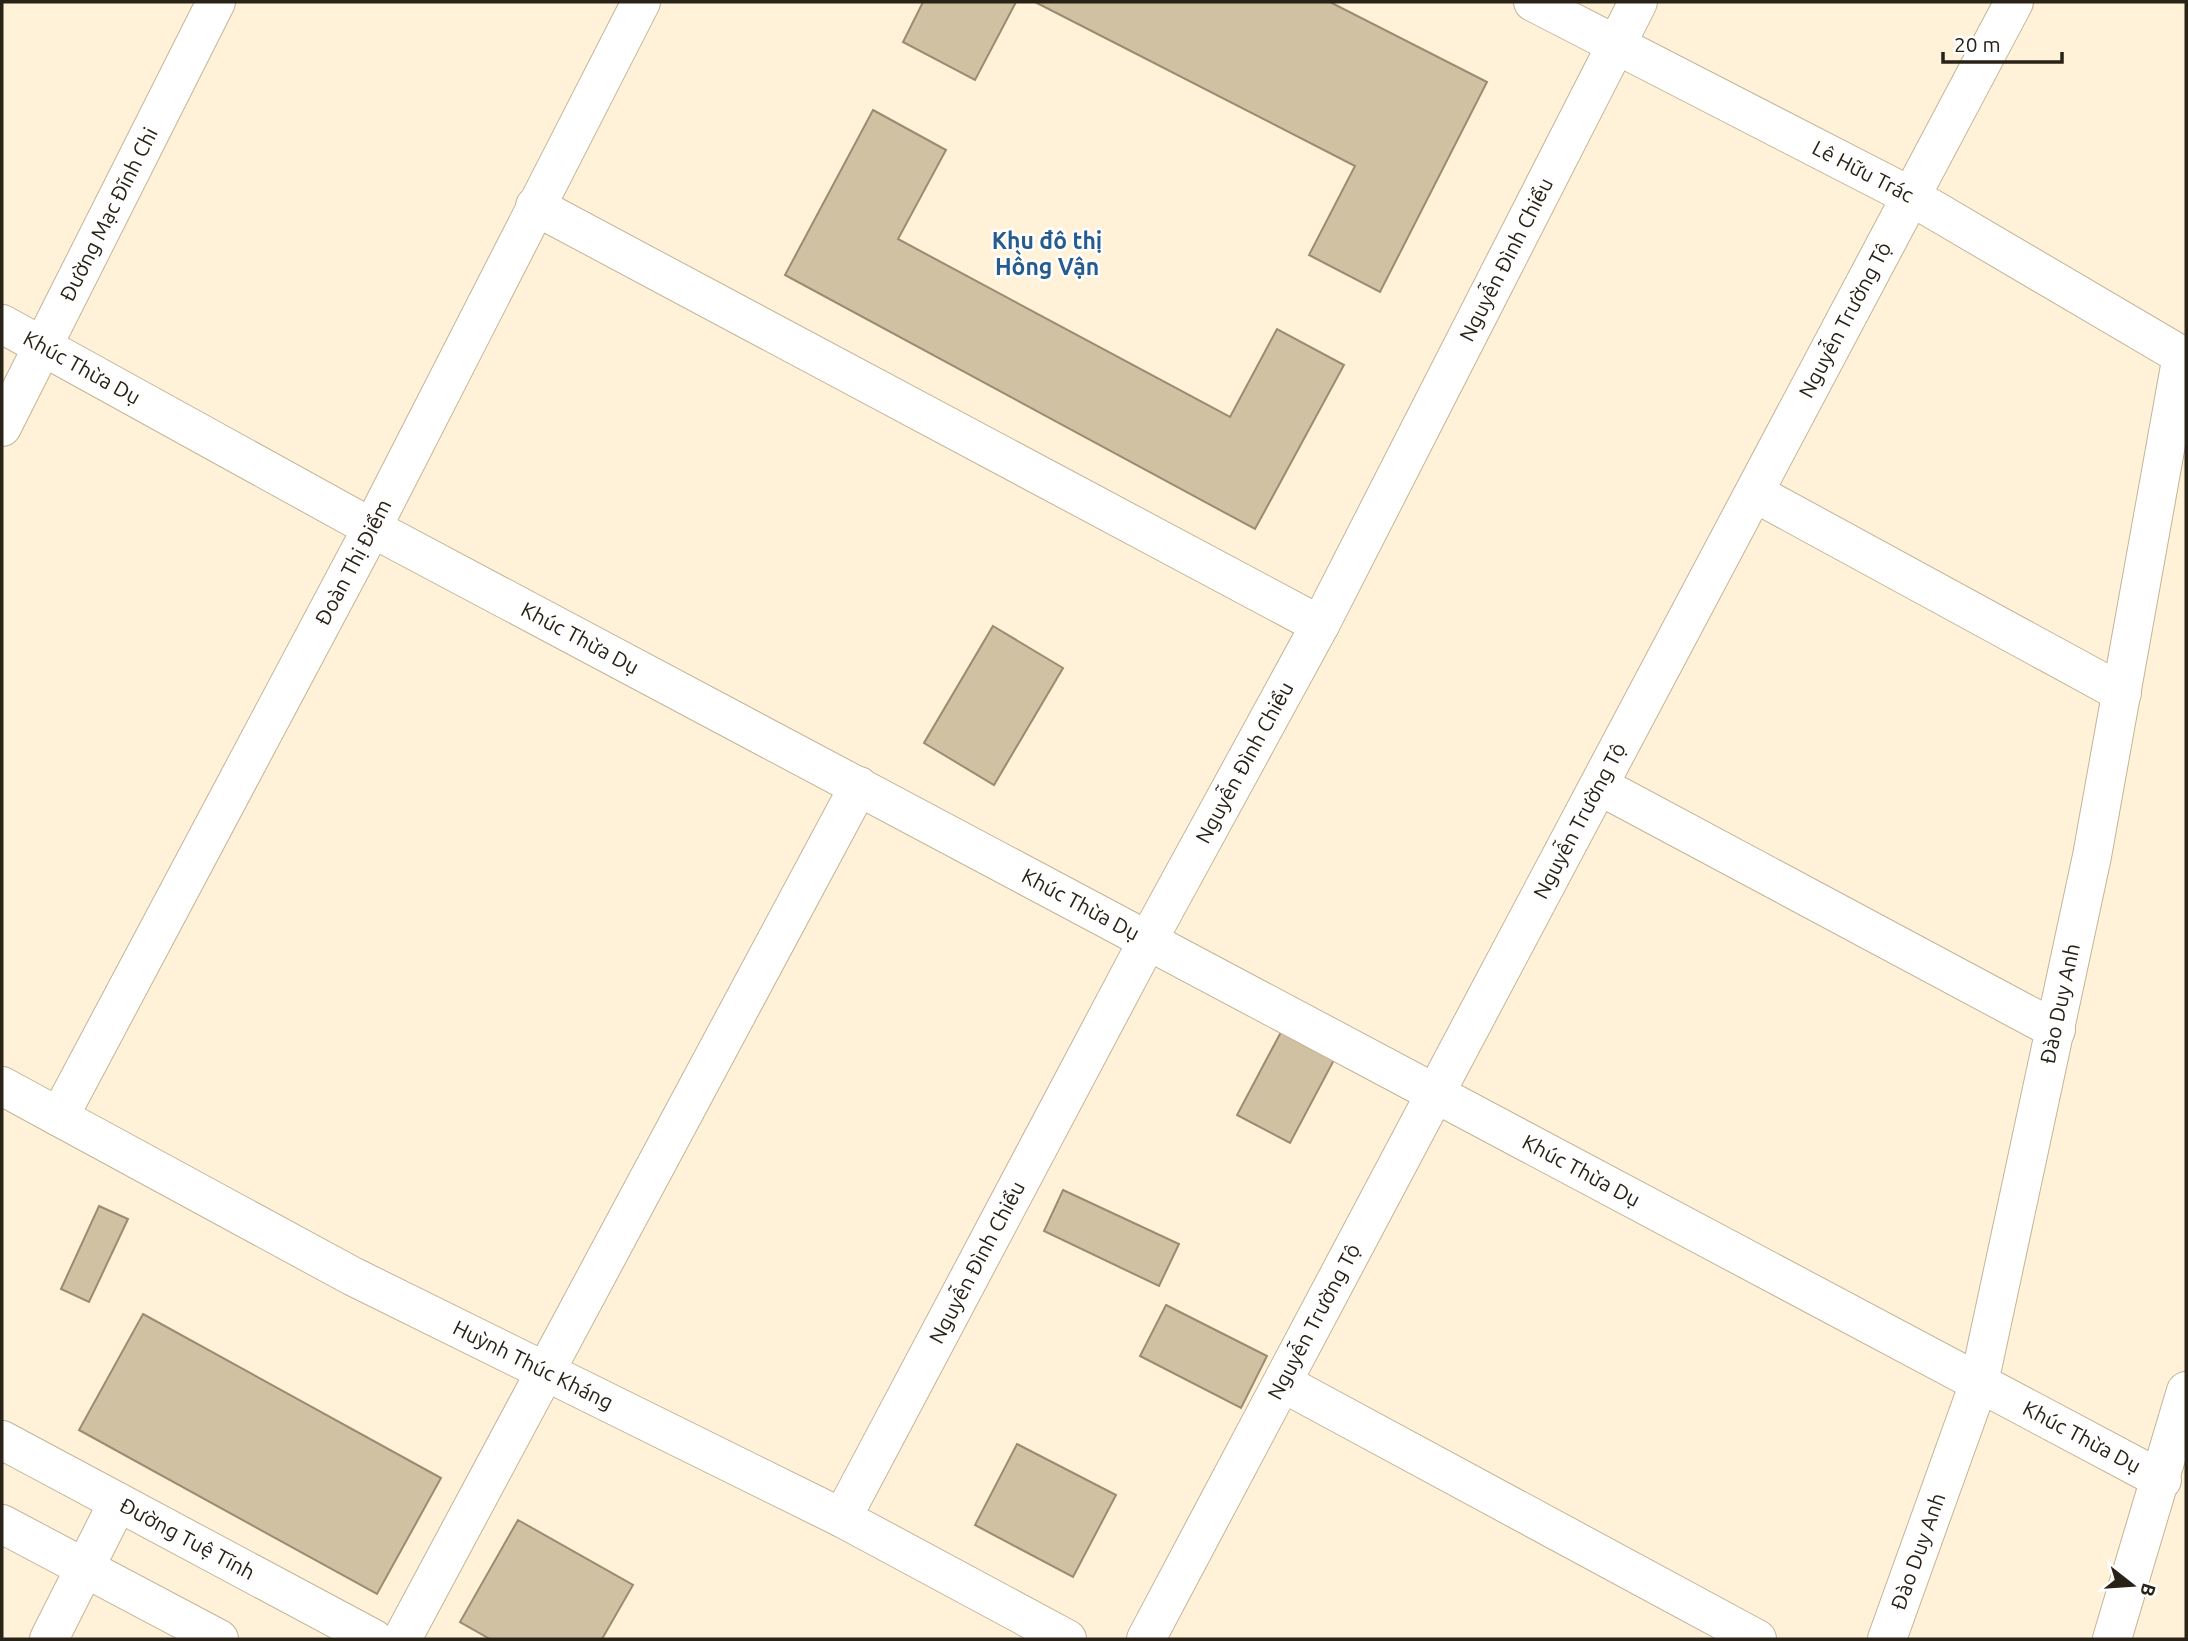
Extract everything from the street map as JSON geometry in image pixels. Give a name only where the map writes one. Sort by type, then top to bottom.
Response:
[{"type":"street","name":"Đường Mạc Đĩnh Chi","points":[[2,427],[216,2]]},
{"type":"street","name":"Đoàn Thị Điểm","points":[[60,1117],[372,528],[641,2]]},
{"type":"street","name":"Lê Hữu Trác","points":[[1533,2],[1912,197],[2184,356]]},
{"type":"street","name":"Nguyễn Đình Chiểu","points":[[842,1518],[1148,940],[1320,625],[1638,2]]},
{"type":"street","name":"Nguyễn Trường Tộ","points":[[1146,1639],[1438,1094],[2014,2]]},
{"type":"street","points":[[535,206],[1320,625]]},
{"type":"street","name":"Khúc Thừa Dụ","points":[[2,324],[372,528],[2162,1480]]},
{"type":"street","name":"Đào Duy Anh","points":[[1887,1639],[1979,1382],[2056,1030],[2184,356]]},
{"type":"street","points":[[1755,493],[2122,693]]},
{"type":"street","points":[[402,1639],[859,786]]},
{"type":"street","points":[[1600,786],[2056,1030]]},
{"type":"street","name":"Huỳnh Thúc Kháng","points":[[2,1086],[352,1276],[842,1518],[1067,1639]]},
{"type":"street","points":[[1283,1384],[1758,1639]]},
{"type":"street","points":[[2112,1639],[2162,1480],[2186,1391]]},
{"type":"street","name":"Đường Tuệ Tĩnh","points":[[2,1440],[374,1639]]},
{"type":"street","points":[[49,1639],[118,1502]]},
{"type":"street","points":[[2,1524],[219,1639]]},
{"type":"building","points":[[923,2],[1016,2],[975,80],[903,42]]},
{"type":"building","points":[[1035,2],[1330,2],[1487,82],[1380,292],[1309,255],[1355,166]]},
{"type":"building","points":[[873,110],[946,150],[898,239],[1230,417],[1277,329],[1344,365],[1255,529],[785,275]]},
{"type":"building","points":[[993,626],[1063,668],[994,785],[924,743]]},
{"type":"building","points":[[1281,1032],[1334,1060],[1290,1143],[1237,1115]]},
{"type":"building","points":[[1063,1190],[1179,1244],[1159,1286],[1044,1231]]},
{"type":"building","points":[[99,1206],[128,1219],[89,1302],[61,1289]]},
{"type":"building","points":[[1166,1305],[1267,1356],[1241,1408],[1140,1356]]},
{"type":"building","points":[[143,1314],[441,1478],[377,1594],[79,1430]]},
{"type":"building","points":[[1017,1444],[1116,1495],[1073,1577],[975,1525]]},
{"type":"building","points":[[518,1520],[633,1585],[602,1639],[490,1639],[460,1622]]},
{"type":"district","name":"Khu đô thị Hồng Vận","points":[[1047,254]]}]
